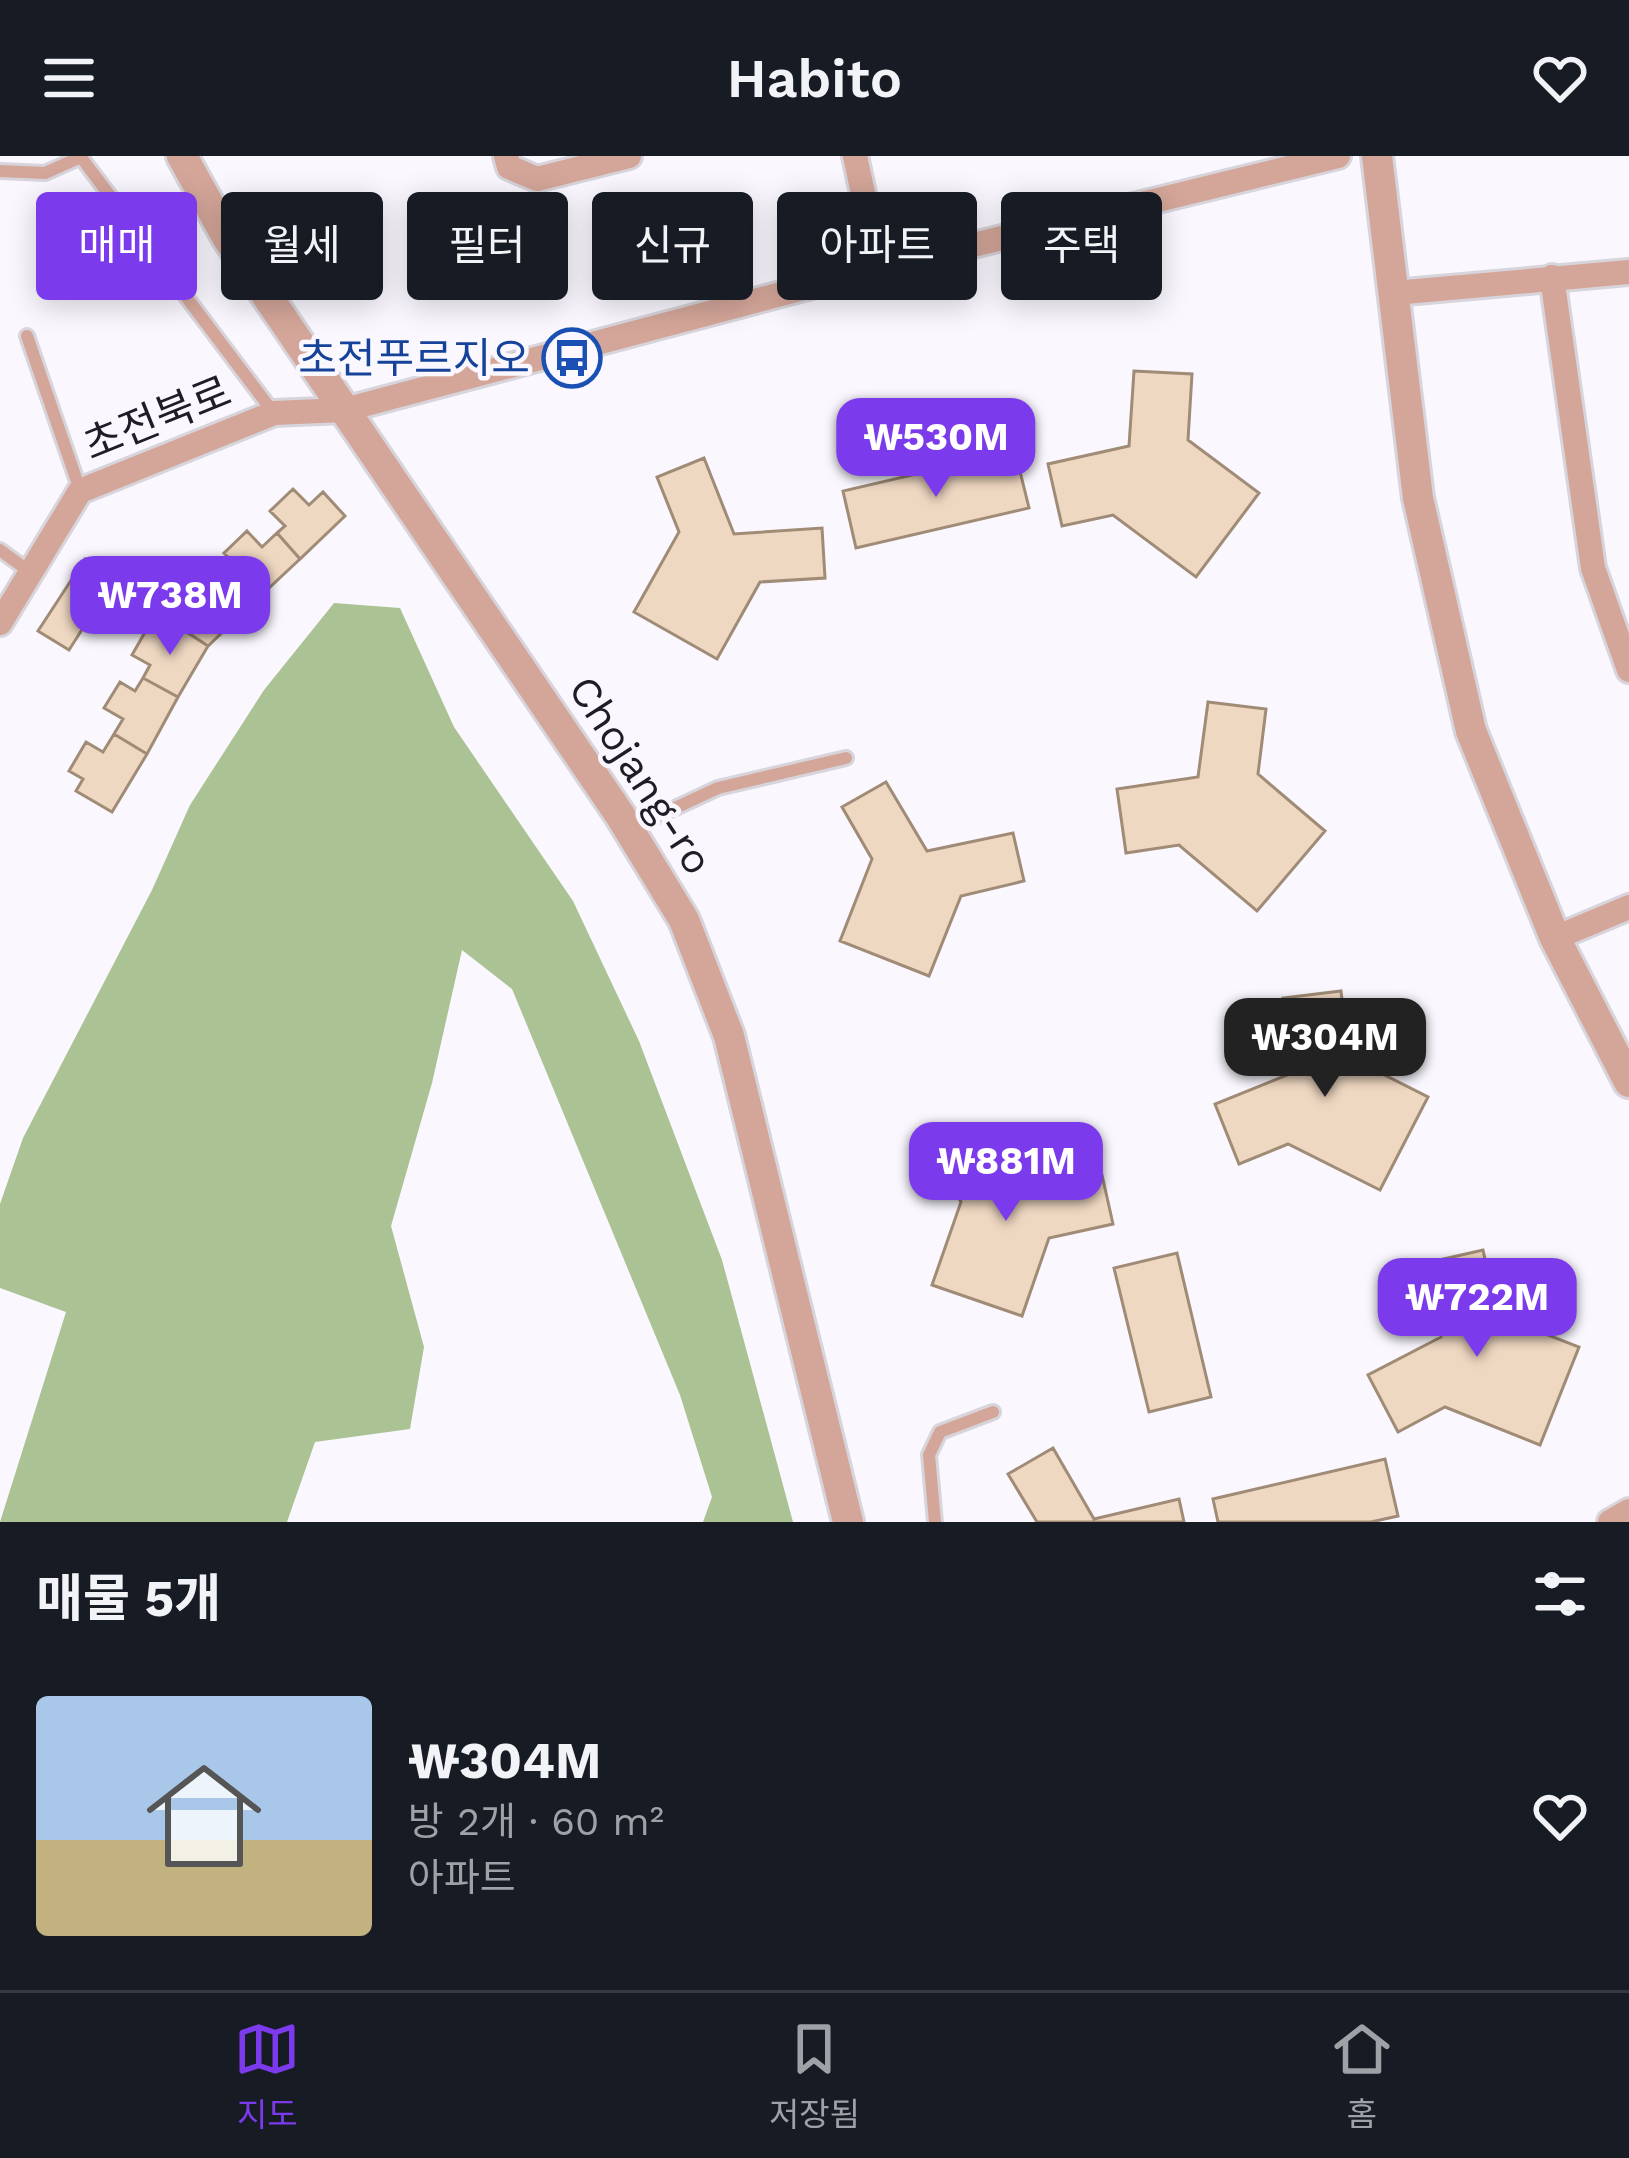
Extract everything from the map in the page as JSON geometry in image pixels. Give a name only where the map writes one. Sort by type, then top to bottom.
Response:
[{"type":"street","name":"Chojang-ro","points":[[182,156],[226,237],[629,830],[684,920],[730,1036],[848,1522]]},
{"type":"street","points":[[506,156],[509,167],[538,179],[629,156]]},
{"type":"street","points":[[855,156],[863,192]]},
{"type":"street","name":"초전북로","points":[[977,244],[1338,156]]},
{"type":"street","points":[[1377,156],[1418,498],[1471,730],[1555,938],[1629,1082]]},
{"type":"street","points":[[1394,292],[1629,272]]},
{"type":"street","points":[[1552,277],[1594,568],[1629,670]]},
{"type":"street","name":"초전북로","points":[[0,623],[80,491],[274,413],[344,410],[777,295]]},
{"type":"street","points":[[1555,938],[1629,907]]},
{"type":"street","points":[[1610,1522],[1629,1511]]},
{"type":"lane","points":[[0,171],[45,173],[80,157],[274,413]]},
{"type":"lane","points":[[27,336],[80,491]]},
{"type":"lane","points":[[0,550],[32,572]]},
{"type":"lane","points":[[629,830],[718,788],[846,758]]},
{"type":"lane","points":[[935,1522],[929,1456],[940,1432],[993,1412]]},
{"type":"green space","points":[[334,603],[400,608],[454,727],[573,901],[639,1041],[722,1260],[793,1522],[703,1522],[712,1497],[680,1395],[512,989],[462,950],[432,1083],[391,1226],[424,1347],[410,1429],[315,1442],[287,1522],[0,1522],[66,1312],[0,1288],[0,1204],[23,1138],[152,890],[190,805],[264,690]]},
{"type":"building","points":[[1134,371],[1192,374],[1188,440],[1259,493],[1196,577],[1113,515],[1062,526],[1048,464],[1129,446]]},
{"type":"building","points":[[1015,451],[1029,508],[856,548],[843,491]]},
{"type":"building","points":[[704,458],[734,534],[822,528],[825,578],[760,582],[717,659],[634,612],[679,532],[657,477]]},
{"type":"building","points":[[293,489],[309,505],[323,492],[345,516],[300,559],[277,533],[285,526],[270,511]]},
{"type":"building","points":[[247,531],[262,547],[277,533],[300,559],[255,601],[231,575],[238,568],[224,553]]},
{"type":"building","points":[[85,559],[115,578],[69,650],[38,631]]},
{"type":"building","points":[[202,573],[217,589],[231,575],[255,601],[208,646],[178,626],[193,610],[179,595]]},
{"type":"building","points":[[174,624],[208,646],[178,697],[143,678],[150,665],[132,655],[148,627],[167,637]]},
{"type":"building","points":[[143,678],[178,697],[147,754],[114,734],[123,719],[104,708],[120,682],[135,691]]},
{"type":"building","points":[[1208,702],[1266,709],[1258,774],[1325,831],[1257,911],[1179,845],[1126,853],[1117,789],[1198,777]]},
{"type":"building","points":[[114,734],[147,754],[112,812],[76,791],[83,779],[69,771],[86,742],[103,752]]},
{"type":"building","points":[[886,782],[927,851],[1013,833],[1024,881],[961,896],[929,976],[840,941],[872,859],[842,807]]},
{"type":"building","points":[[1341,991],[1349,1057],[1428,1097],[1380,1190],[1288,1144],[1239,1164],[1215,1104],[1292,1073],[1283,998]]},
{"type":"building","points":[[975,1124],[1017,1195],[1102,1175],[1113,1224],[1049,1238],[1022,1316],[932,1285],[961,1202],[931,1150]]},
{"type":"building","points":[[1483,1250],[1497,1315],[1579,1347],[1540,1445],[1445,1407],[1398,1432],[1368,1375],[1441,1337],[1426,1263]]},
{"type":"building","points":[[1177,1253],[1211,1397],[1149,1412],[1114,1268]]},
{"type":"building","points":[[1053,1448],[1094,1519],[1179,1499],[1184,1522],[1037,1522],[1008,1474]]},
{"type":"building","points":[[1385,1459],[1398,1516],[1371,1522],[1218,1522],[1213,1499]]},
{"type":"place","name":"초전푸르지오","points":[[572,358]]}]
